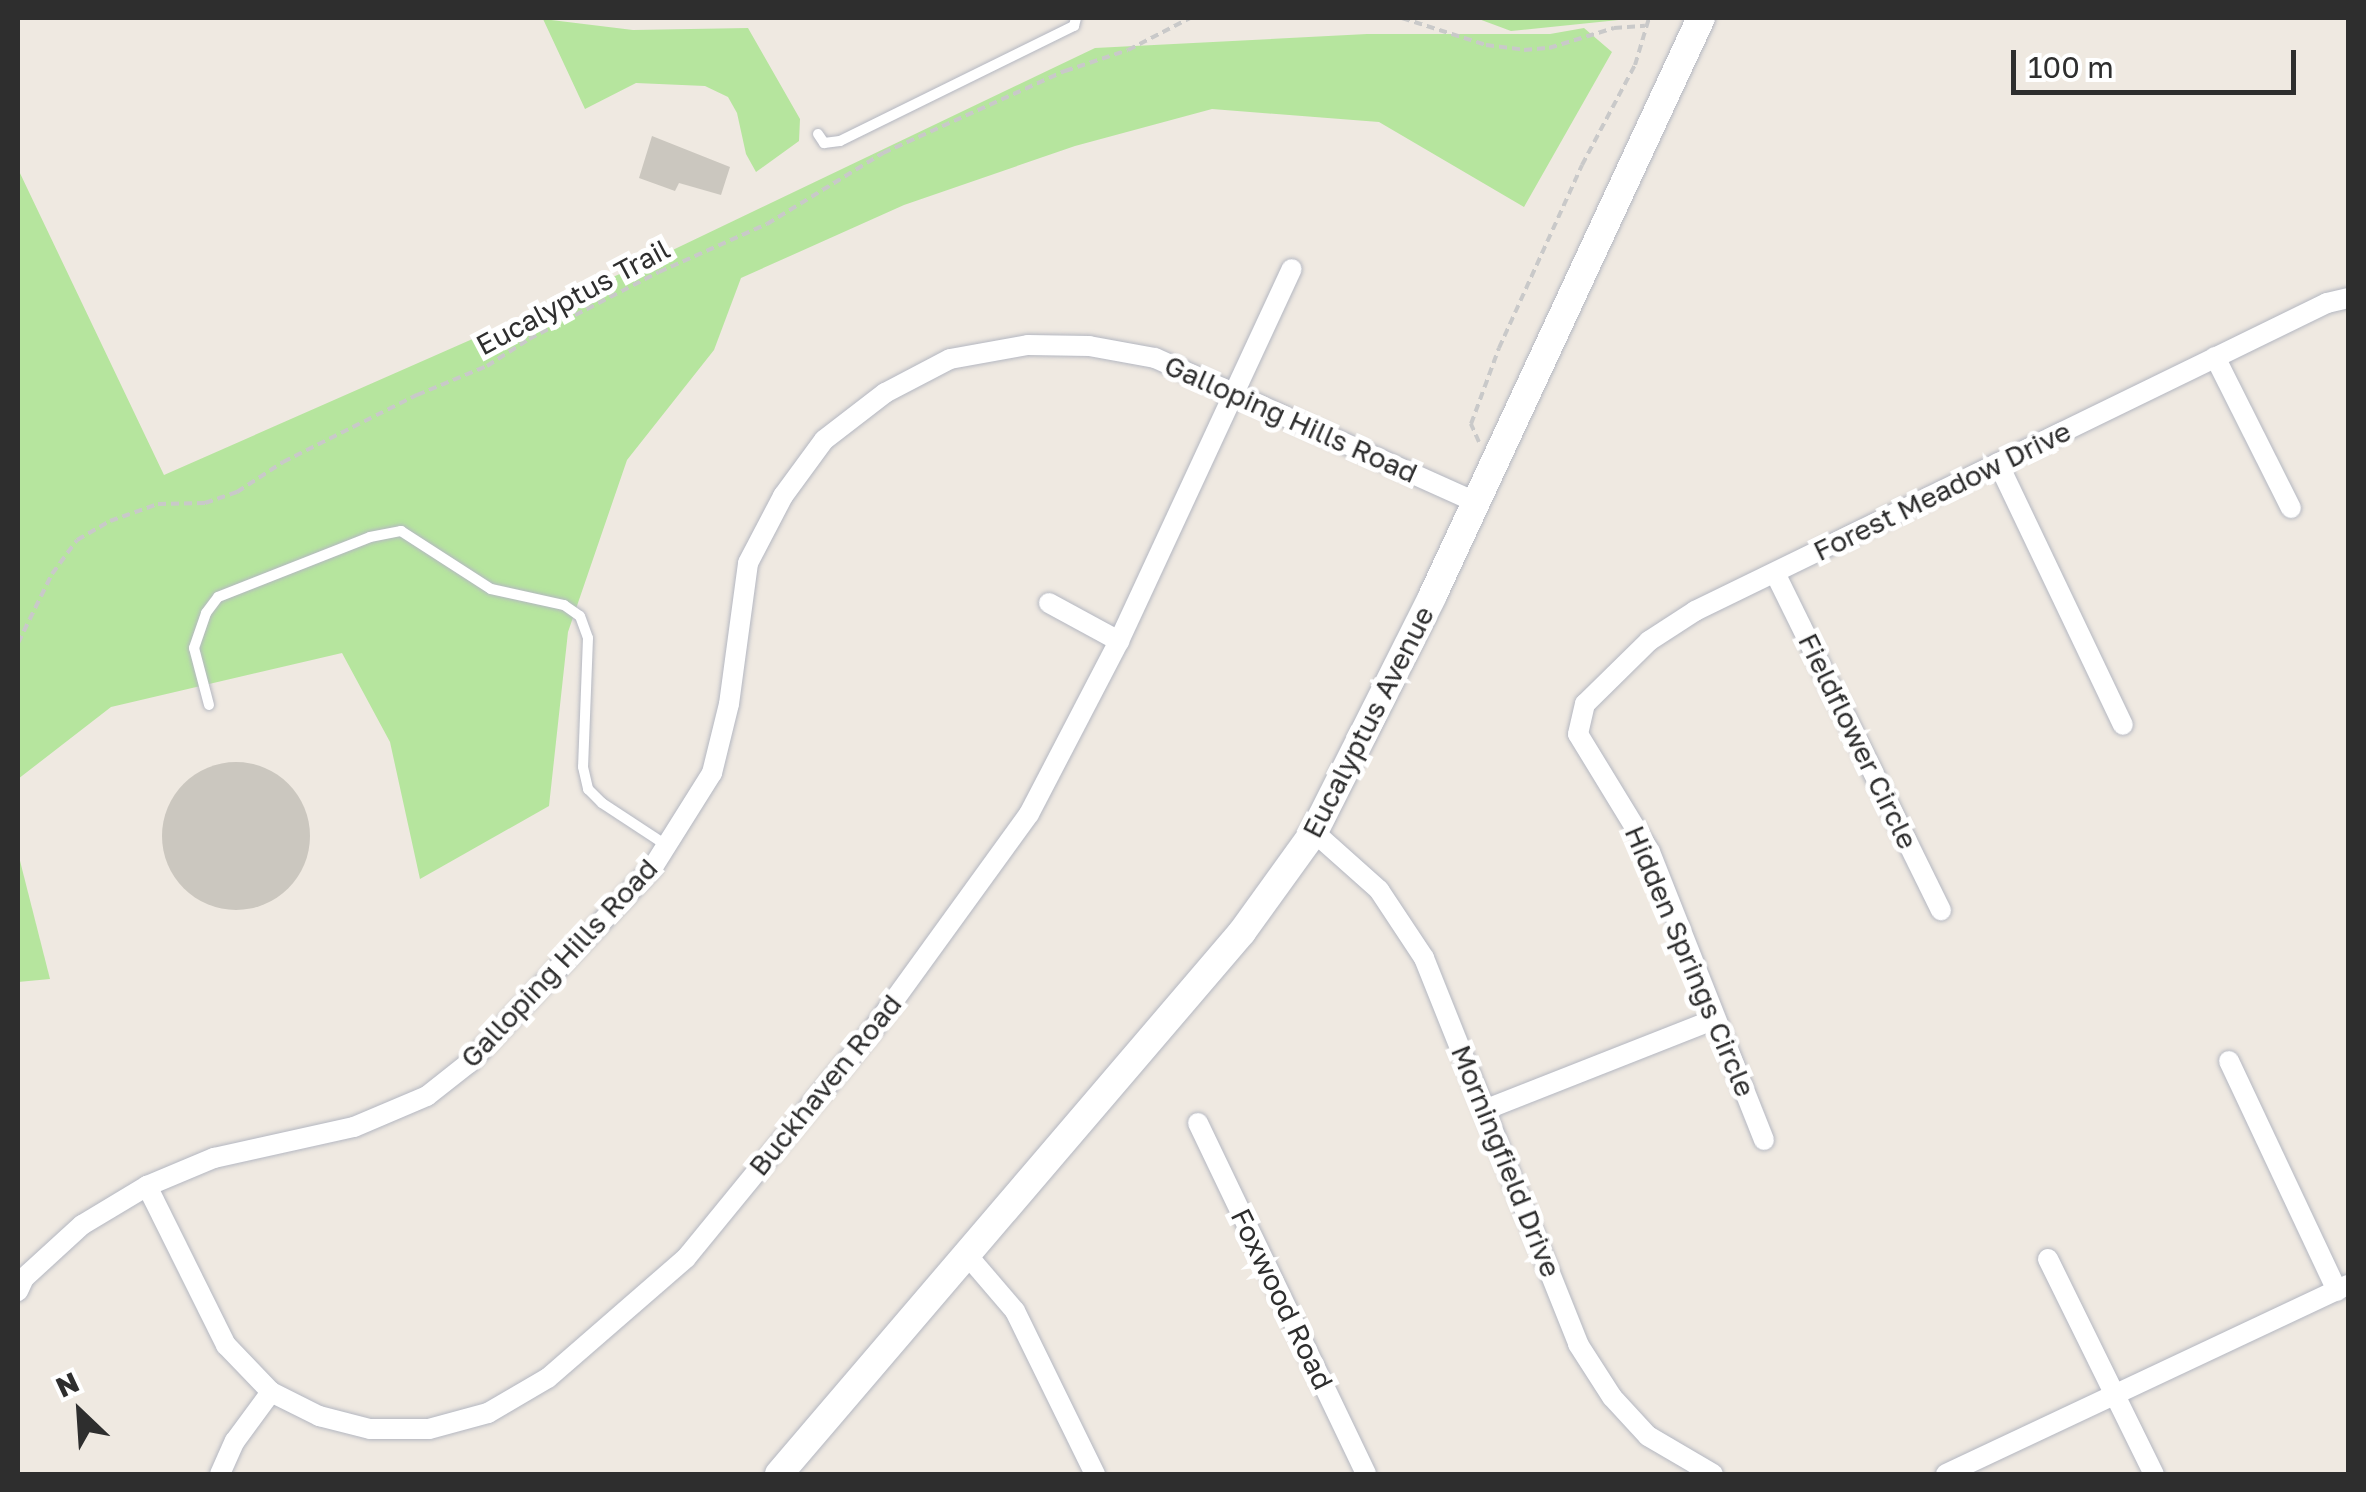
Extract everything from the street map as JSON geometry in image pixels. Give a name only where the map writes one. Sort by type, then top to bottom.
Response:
[{"type":"street","name":"Eucalyptus Avenue","points":[[779,1474],[1242,932],[1314,832],[1347,774],[1702,18]]},
{"type":"street","name":"Buckhaven Road","points":[[147,1186],[226,1345],[271,1392],[319,1416],[370,1429],[429,1429],[488,1413],[548,1378],[686,1258],[874,1028],[1030,814],[1119,641],[1292,270]]},
{"type":"street","name":"Forest Meadow Drive","points":[[1578,734],[1585,704],[1649,641],[1695,611],[2326,303],[2348,298]]},
{"type":"street","name":"Galloping Hills Road","points":[[18,1291],[24,1278],[82,1225],[147,1186],[214,1158],[354,1126],[427,1096],[482,1049],[653,868],[712,773],[729,704],[748,563],[782,496],[824,440],[885,393],[950,359],[1028,345],[1089,346],[1155,358],[1476,502]]},
{"type":"street","points":[[2215,357],[2291,508]]},
{"type":"street","points":[[1998,463],[2123,725]]},
{"type":"street","name":"Fieldflower Circle","points":[[1775,572],[1941,910]]},
{"type":"street","points":[[1049,603],[1119,641]]},
{"type":"street","name":"Hidden Springs Circle","points":[[1578,734],[1650,852],[1764,1140]]},
{"type":"street","name":"Morningfield Drive","points":[[1314,832],[1379,890],[1424,958],[1578,1344],[1612,1398],[1648,1436],[1713,1474]]},
{"type":"street","points":[[1486,1108],[1715,1019]]},
{"type":"street","points":[[1946,1474],[2343,1288],[2230,1060]]},
{"type":"street","name":"Foxwood Road","points":[[1198,1124],[1366,1474]]},
{"type":"street","points":[[968,1256],[1016,1310],[1094,1474]]},
{"type":"street","points":[[2048,1259],[2154,1474]]},
{"type":"street","points":[[220,1474],[235,1441],[271,1392]]},
{"type":"lane","points":[[818,134],[824,143],[840,141],[1074,26],[1076,18]]},
{"type":"lane","points":[[209,705],[194,648],[206,614],[218,597],[370,537],[401,532],[491,589],[564,604],[580,616],[588,638],[583,768],[588,789],[602,804],[666,846]]},
{"type":"path","name":"Eucalyptus Trail","points":[[18,643],[52,574],[77,540],[110,521],[158,504],[204,503],[237,492],[283,462],[417,394],[487,366],[529,339],[658,272],[766,224],[883,153],[1065,71],[1128,50],[1190,18]]},
{"type":"path","points":[[1402,18],[1486,45],[1524,50],[1549,48],[1614,28],[1646,26]]},
{"type":"path","points":[[1498,452],[1477,440],[1471,430],[1476,409],[1582,165],[1635,65],[1650,18]]},
{"type":"green space","points":[[1476,18],[1638,18],[1511,31]]},
{"type":"green space","points":[[543,19],[633,30],[748,28],[800,119],[799,141],[756,172],[746,154],[737,113],[728,97],[705,86],[636,83],[585,109]]},
{"type":"green space","points":[[1584,28],[1612,52],[1524,207],[1379,122],[1212,109],[1075,146],[904,205],[741,278],[714,350],[627,460],[568,632],[549,806],[420,879],[390,742],[342,653],[111,707],[18,779],[18,169],[164,475],[656,258],[1095,48],[1367,34],[1550,34]]},
{"type":"green space","points":[[18,853],[50,979],[18,982]]},
{"type":"building","points":[[652,136],[730,167],[721,195],[679,183],[675,191],[639,178]]},
{"type":"building","points":[[236,762],[264,768],[288,784],[304,808],[310,836],[304,864],[288,888],[264,904],[236,910],[208,904],[184,888],[168,864],[162,836],[168,808],[184,784],[208,768]]}]
